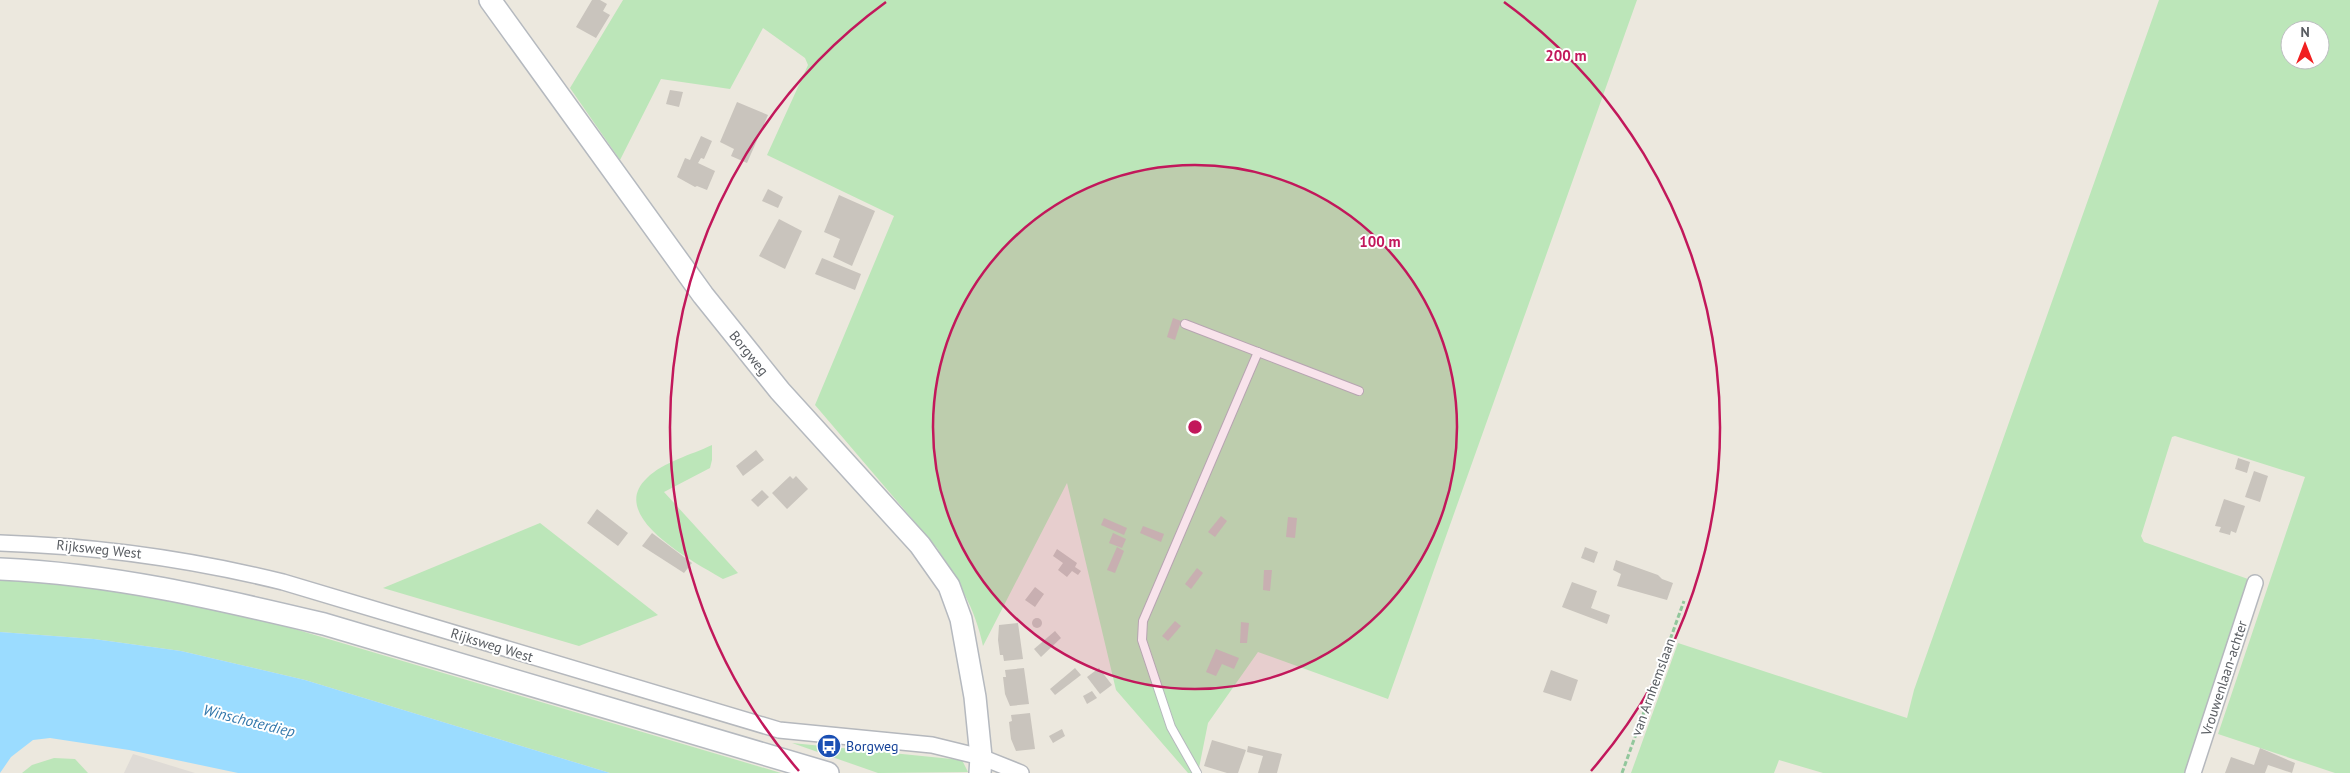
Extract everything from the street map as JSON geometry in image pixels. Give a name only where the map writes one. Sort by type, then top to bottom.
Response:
[{"type":"street","name":"Borgweg","points":[[490,0],[703,295],[780,392],[920,545],[941,572],[956,601],[961,619],[974,690],[981,765]]},
{"type":"street","name":"Rijksweg West","points":[[0,543],[57,544],[110,550],[236,570],[283,582],[779,730],[932,745],[981,765]]},
{"type":"street","name":"Rijksweg West","points":[[0,569],[92,576],[139,583],[324,624],[828,773]]},
{"type":"street","name":"Vrouwenlaan-achter","points":[[2193,773],[2256,583]]},
{"type":"street","points":[[981,765],[1021,773]]},
{"type":"lane","points":[[1185,324],[1359,391]]},
{"type":"lane","points":[[1197,773],[1171,727],[1142,640],[1143,621],[1258,352]]},
{"type":"path","name":"van Arnhemslaan","points":[[1622,773],[1684,601]]},
{"type":"shaded area","points":[[133,754],[195,773],[124,773]]},
{"type":"green space","points":[[623,0],[1637,0],[1388,699],[1258,652],[1208,723],[1198,773],[1188,773],[1116,690],[1067,483],[983,646],[971,607],[952,571],[937,548],[815,405],[894,216],[767,155],[808,65],[805,58],[763,28],[730,89],[661,79],[620,160],[570,88]]},
{"type":"green space","points":[[2159,0],[2350,0],[2350,773],[2335,773],[2218,734],[2305,477],[2175,436],[2172,437],[2141,536],[2144,542],[2248,579],[2186,773],[1823,773],[1779,760],[1774,773],[1631,773],[1678,643],[1907,718],[1914,690]]},
{"type":"green space","points":[[712,445],[710,468],[664,492],[738,573],[723,579],[677,551],[660,538],[646,523],[638,508],[637,493],[647,478],[654,472],[669,463]]},
{"type":"green space","points":[[540,523],[658,615],[579,646],[383,588]]},
{"type":"green space","points":[[0,579],[113,589],[251,616],[781,773],[610,773],[305,680],[181,651],[94,639],[0,632]]},
{"type":"green space","points":[[792,743],[962,760],[968,772],[878,773]]},
{"type":"green space","points":[[54,758],[75,759],[88,773],[22,773],[32,765]]},
{"type":"water","name":"Winschoterdiep","points":[[0,632],[94,639],[181,651],[305,680],[610,773],[238,773],[129,750],[50,738],[33,740],[11,757],[0,773]]},
{"type":"building","points":[[592,0],[600,0],[607,4],[603,11],[610,15],[596,38],[576,27]]},
{"type":"building","points":[[670,90],[683,92],[679,107],[666,104]]},
{"type":"building","points":[[737,102],[768,115],[747,163],[731,156],[734,149],[720,142]]},
{"type":"building","points":[[701,136],[712,141],[704,159],[701,158],[698,163],[715,171],[707,190],[695,187],[677,177],[685,158],[690,160]]},
{"type":"building","points":[[768,189],[783,197],[778,208],[762,201]]},
{"type":"building","points":[[839,195],[875,211],[852,266],[833,257],[840,239],[824,232]]},
{"type":"building","points":[[779,219],[802,231],[785,269],[759,256]]},
{"type":"building","points":[[822,258],[861,274],[855,290],[815,274]]},
{"type":"building","points":[[1173,318],[1181,321],[1175,340],[1167,337]]},
{"type":"building","points":[[756,450],[764,460],[743,476],[736,466]]},
{"type":"building","points":[[2238,458],[2250,462],[2247,473],[2235,469]]},
{"type":"building","points":[[2254,471],[2268,476],[2260,502],[2245,497]]},
{"type":"building","points":[[790,476],[793,479],[796,476],[808,489],[787,509],[772,493]]},
{"type":"building","points":[[762,490],[769,497],[758,507],[751,500]]},
{"type":"building","points":[[2224,499],[2245,506],[2236,533],[2231,531],[2230,535],[2219,532],[2221,527],[2215,526]]},
{"type":"building","points":[[597,509],[628,533],[618,546],[587,523]]},
{"type":"building","points":[[1221,516],[1227,521],[1215,537],[1208,532]]},
{"type":"building","points":[[1288,517],[1297,518],[1295,538],[1286,537]]},
{"type":"building","points":[[1104,518],[1127,528],[1124,535],[1101,525]]},
{"type":"building","points":[[1143,526],[1164,534],[1161,542],[1140,533]]},
{"type":"building","points":[[652,533],[692,563],[684,573],[642,546]]},
{"type":"building","points":[[1113,533],[1126,539],[1122,548],[1109,543]]},
{"type":"building","points":[[1117,547],[1124,551],[1115,573],[1107,570]]},
{"type":"building","points":[[1585,547],[1598,552],[1594,563],[1581,558]]},
{"type":"building","points":[[1057,549],[1077,563],[1075,567],[1081,571],[1078,575],[1072,571],[1067,577],[1058,570],[1063,563],[1053,556]]},
{"type":"building","points":[[1616,560],[1658,575],[1662,579],[1673,583],[1667,600],[1617,586],[1621,574],[1613,570]]},
{"type":"building","points":[[1197,568],[1203,573],[1191,589],[1185,584]]},
{"type":"building","points":[[1264,570],[1272,570],[1270,591],[1263,590]]},
{"type":"building","points":[[1572,582],[1597,591],[1591,608],[1610,615],[1607,624],[1562,607]]},
{"type":"building","points":[[1035,587],[1044,594],[1035,607],[1025,600]]},
{"type":"building","points":[[1037,618],[1042,623],[1037,628],[1032,623]]},
{"type":"building","points":[[1175,621],[1181,626],[1168,641],[1162,636]]},
{"type":"building","points":[[1241,622],[1249,623],[1247,643],[1240,643]]},
{"type":"building","points":[[1018,623],[1023,659],[1004,661],[1003,655],[1000,655],[999,625]]},
{"type":"building","points":[[1055,631],[1061,638],[1041,657],[1034,649]]},
{"type":"building","points":[[1216,649],[1239,658],[1234,669],[1222,664],[1216,676],[1206,672]]},
{"type":"building","points":[[1024,668],[1029,704],[1010,706],[1005,694],[1003,677],[1006,677],[1005,670]]},
{"type":"building","points":[[1075,668],[1081,675],[1055,695],[1050,689]]},
{"type":"building","points":[[1099,668],[1112,685],[1100,694],[1087,677]]},
{"type":"building","points":[[1551,670],[1578,680],[1571,701],[1543,692]]},
{"type":"building","points":[[1092,691],[1097,698],[1087,704],[1083,696]]},
{"type":"building","points":[[1030,713],[1035,749],[1016,751],[1011,739],[1009,722],[1012,721],[1011,715]]},
{"type":"building","points":[[1062,729],[1065,736],[1053,743],[1049,736]]},
{"type":"building","points":[[1212,740],[1246,750],[1238,773],[1227,773],[1204,766]]},
{"type":"building","points":[[1248,746],[1282,754],[1277,773],[1258,773],[1263,756],[1247,752]]},
{"type":"building","points":[[2260,748],[2295,763],[2292,773],[2268,765],[2265,773],[2225,773],[2231,757],[2254,765]]},
{"type":"place","name":"Borgweg","points":[[829,746]]}]
